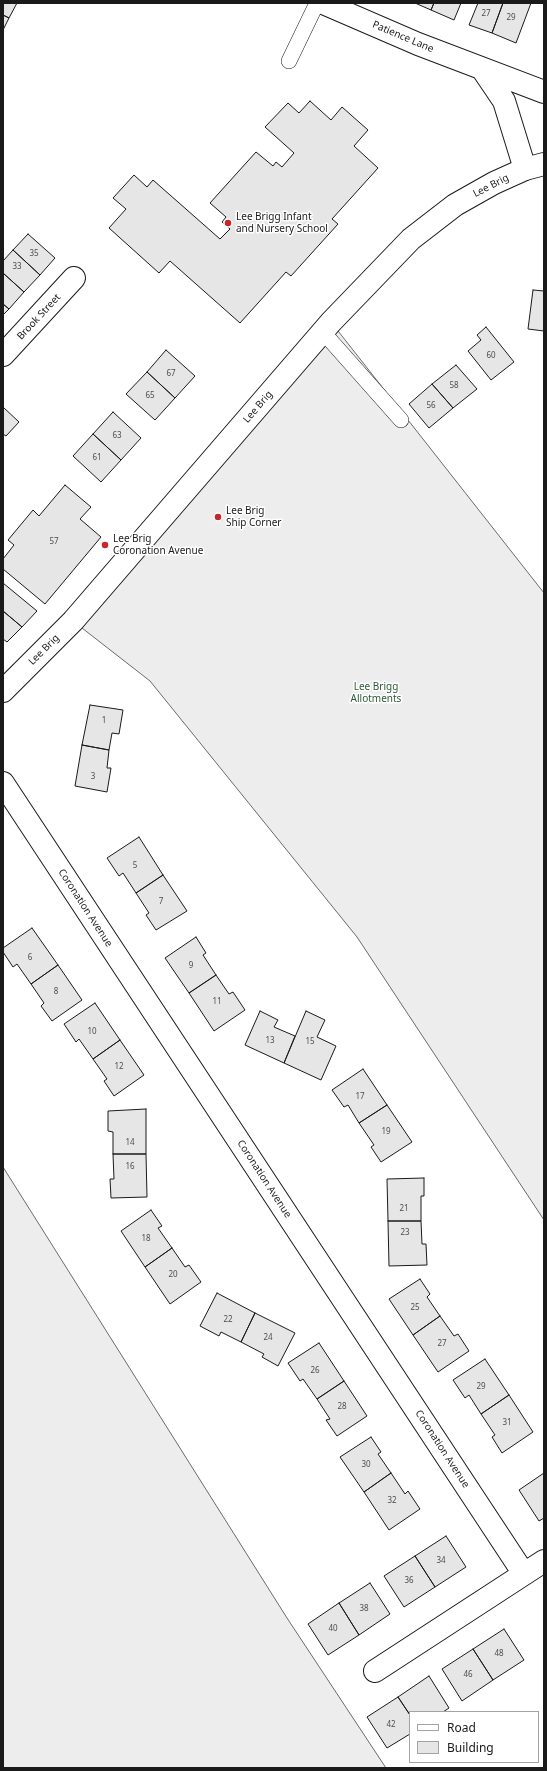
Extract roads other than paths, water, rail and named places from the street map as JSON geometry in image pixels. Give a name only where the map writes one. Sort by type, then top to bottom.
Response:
[{"type":"street","name":"Patience Lane","points":[[323,3],[418,44],[544,92]]},
{"type":"street","points":[[483,70],[504,101],[534,166]]},
{"type":"street","name":"Lee Brig","points":[[3,691],[73,621],[323,332],[411,239],[455,205],[494,183],[534,166]]},
{"type":"street","name":"Brook Street","points":[[3,355],[74,278]]},
{"type":"street","name":"Coronation Avenue","points":[[3,783],[524,1574]]},
{"type":"street","points":[[374,1671],[544,1562]]},
{"type":"lane","points":[[289,61],[317,3]]},
{"type":"lane","points":[[323,332],[401,420]]},
{"type":"place","name":"Lee Brigg Infant and Nursery School","points":[[228,223]]},
{"type":"place","name":"Lee Brig Ship Corner","points":[[218,517]]},
{"type":"place","name":"Lee Brig Coronation Avenue","points":[[105,545]]},
{"type":"park label","name":"Lee Brigg Allotments","points":[[376,692]]}]
